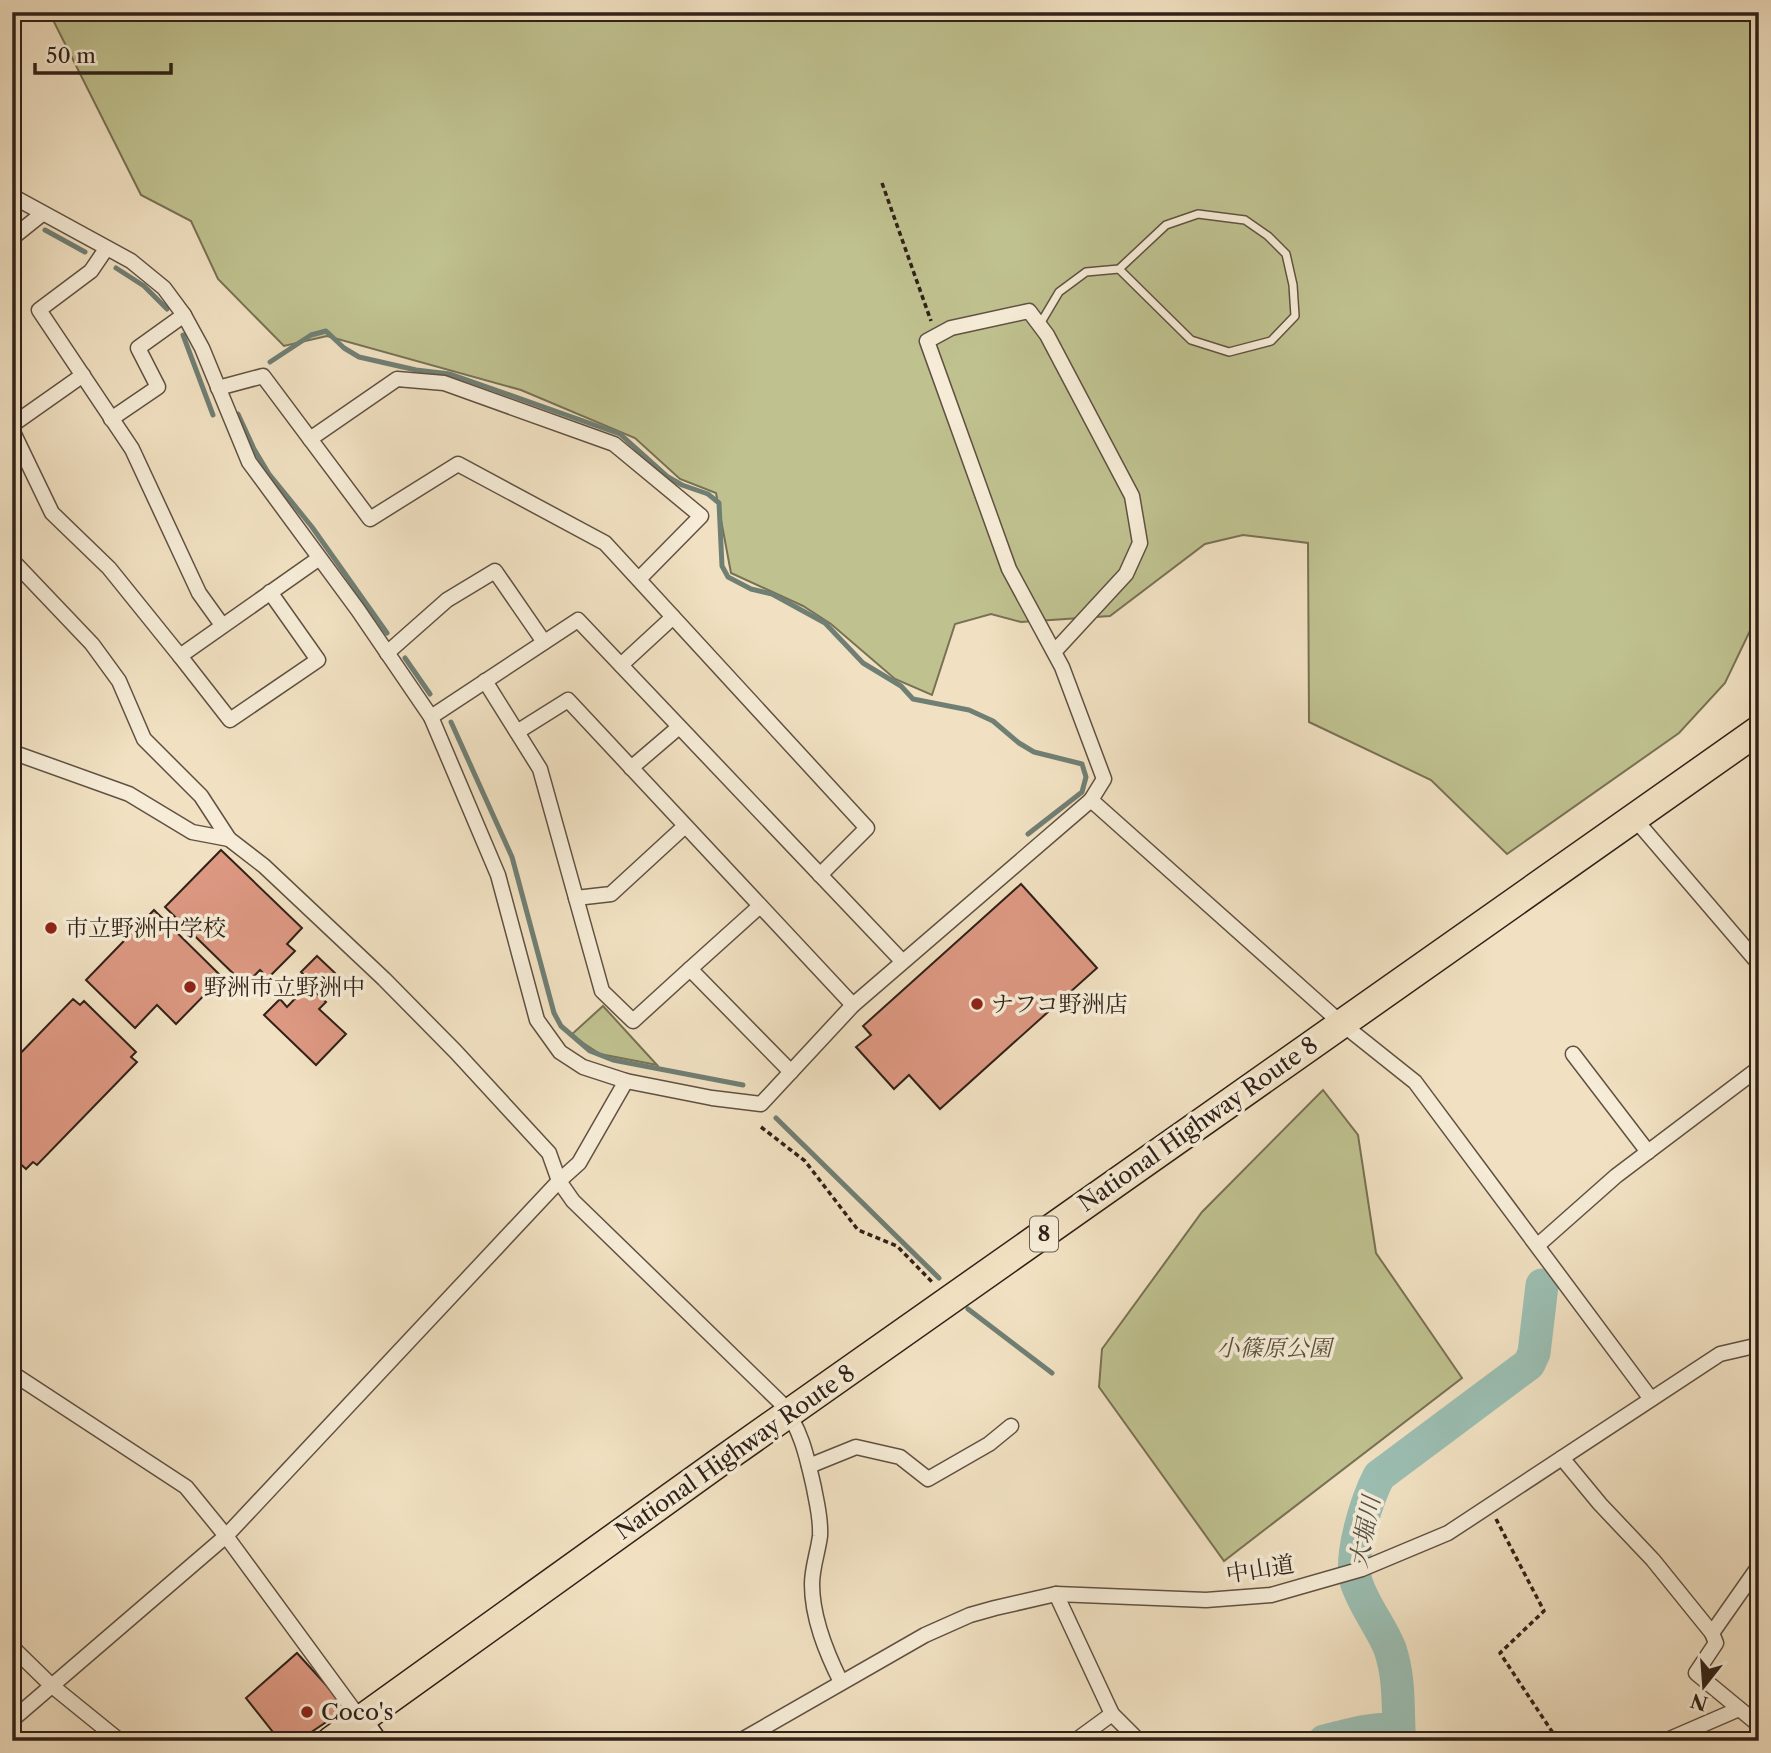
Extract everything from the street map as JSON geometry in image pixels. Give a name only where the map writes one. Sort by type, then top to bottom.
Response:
[{"type":"highway","name":"National Highway Route 8","points":[[331,1741],[369,1730],[789,1414],[1759,730]]},
{"type":"street","points":[[12,196],[131,261],[164,288],[184,315],[202,348],[249,462],[431,716],[498,875],[537,1020],[560,1052],[583,1067],[626,1081],[712,1098],[761,1104],[853,1005],[1091,800],[1104,779],[1062,667],[1054,653],[1009,569],[928,341],[951,328],[1029,311],[1132,496],[1140,542],[1126,575],[1054,653]]},
{"type":"street","points":[[12,238],[41,214]]},
{"type":"street","points":[[106,249],[91,271],[38,310],[132,449],[198,593],[222,625]]},
{"type":"street","points":[[111,419],[158,387],[138,348],[184,315]]},
{"type":"street","points":[[83,376],[12,427],[52,513],[109,568],[230,720],[318,660],[270,592]]},
{"type":"street","points":[[218,388],[263,376],[370,519],[458,464],[606,543],[867,828],[820,875]]},
{"type":"street","points":[[310,439],[397,379],[444,383],[614,444],[701,516],[639,579]]},
{"type":"street","points":[[180,656],[318,559]]},
{"type":"street","points":[[12,560],[92,644],[119,681],[144,739],[201,796],[229,839],[264,866],[384,979],[456,1052],[549,1153],[559,1181],[573,1201],[781,1403],[796,1424],[820,1510],[820,1536],[812,1583],[817,1620],[826,1654],[841,1682]]},
{"type":"street","points":[[387,653],[447,600],[495,571],[544,642]]},
{"type":"street","points":[[621,665],[673,617]]},
{"type":"street","points":[[431,716],[578,620],[902,961]]},
{"type":"street","points":[[485,681],[540,769],[602,990],[633,1021],[760,906]]},
{"type":"street","points":[[517,732],[568,700],[853,1005]]},
{"type":"street","points":[[631,768],[679,727]]},
{"type":"street","points":[[12,752],[129,794],[192,832],[229,839]]},
{"type":"street","points":[[1091,800],[1341,1023],[1415,1082],[1651,1399]]},
{"type":"street","points":[[1634,818],[1759,964]]},
{"type":"street","points":[[576,898],[611,894],[685,826]]},
{"type":"street","points":[[690,969],[791,1072]]},
{"type":"street","points":[[1573,1054],[1648,1152]]},
{"type":"street","points":[[1538,1245],[1616,1177],[1759,1068]]},
{"type":"street","points":[[12,1720],[226,1536],[559,1181],[579,1163],[626,1081]]},
{"type":"street","name":"中山道","points":[[740,1741],[925,1635],[970,1615],[1056,1594],[1206,1600],[1271,1595],[1355,1571],[1448,1533],[1720,1354],[1759,1345]]},
{"type":"street","points":[[12,1373],[186,1487],[226,1536],[369,1730]]},
{"type":"street","points":[[809,1466],[856,1447],[900,1457],[928,1479],[989,1444],[1011,1426]]},
{"type":"street","points":[[1563,1458],[1600,1504],[1653,1560],[1712,1633],[1716,1643],[1696,1673],[1759,1725]]},
{"type":"street","points":[[1712,1633],[1759,1566]]},
{"type":"street","points":[[1056,1594],[1112,1714],[1139,1741]]},
{"type":"street","points":[[12,1647],[51,1685],[120,1741]]},
{"type":"street","points":[[1665,1741],[1739,1709]]},
{"type":"street","points":[[1075,1741],[1112,1714]]},
{"type":"lane","points":[[1039,325],[1059,292],[1086,272],[1119,269],[1167,225],[1198,214],[1245,219],[1269,236],[1286,254],[1293,285],[1295,316],[1271,341],[1229,352],[1191,340],[1119,269]]},
{"type":"path","points":[[882,183],[936,336]]},
{"type":"path","points":[[761,1127],[806,1161],[858,1230],[897,1246],[941,1290]]},
{"type":"path","points":[[1490,1506],[1544,1611],[1500,1653],[1553,1733],[1552,1741]]},
{"type":"green space","points":[[49,12],[1759,12],[1759,612],[1725,683],[1679,733],[1507,854],[1431,780],[1309,722],[1308,543],[1243,535],[1205,544],[1110,616],[1021,622],[991,614],[955,624],[932,695],[895,679],[831,624],[803,606],[731,573],[716,493],[680,479],[635,438],[521,390],[327,336],[284,346],[218,279],[191,221],[141,195]]},
{"type":"green space","points":[[603,1006],[657,1065],[600,1054],[571,1035]]},
{"type":"green space","name":"小篠原公園","points":[[1323,1090],[1358,1135],[1376,1253],[1462,1378],[1224,1561],[1099,1387],[1102,1349],[1202,1212]]},
{"type":"building","points":[[221,850],[302,928],[287,944],[295,951],[268,978],[260,970],[245,985],[165,907]]},
{"type":"building","points":[[1021,884],[1097,968],[940,1109],[909,1075],[894,1089],[856,1047],[871,1035],[863,1026]]},
{"type":"building","points":[[154,910],[222,977],[176,1024],[157,1005],[135,1028],[86,980]]},
{"type":"building","points":[[317,956],[335,973],[319,989],[301,972]]},
{"type":"building","points":[[308,985],[326,1002],[319,1009],[346,1034],[316,1065],[264,1015],[280,999],[287,1007]]},
{"type":"building","points":[[73,999],[80,1005],[84,1001],[136,1052],[131,1057],[137,1062],[37,1165],[33,1162],[26,1169],[14,1158],[21,1150],[16,1145],[12,1148],[12,1062]]},
{"type":"building","points":[[297,1653],[347,1708],[298,1741],[280,1741],[246,1698]]},
{"type":"waterway","points":[[12,213],[19,216]]},
{"type":"waterway","points":[[45,230],[85,252]]},
{"type":"waterway","points":[[116,268],[144,286],[167,309]]},
{"type":"waterway","points":[[270,362],[311,335],[326,331],[344,348],[359,357],[416,370],[450,374],[620,434],[668,477],[708,494],[719,503],[722,566],[728,577],[751,589],[772,594],[825,623],[863,663],[901,686],[913,699],[969,710],[993,721],[1034,752],[1082,764],[1086,777],[1082,792],[1028,834]]},
{"type":"waterway","points":[[183,335],[213,415]]},
{"type":"waterway","points":[[238,414],[269,474],[312,527],[387,633]]},
{"type":"waterway","points":[[405,658],[430,694]]},
{"type":"waterway","points":[[451,722],[512,857],[554,1013],[561,1026],[590,1051],[613,1060],[743,1085]]},
{"type":"waterway","points":[[776,1118],[939,1278]]},
{"type":"waterway","name":"大堀川","points":[[1324,1741],[1370,1731],[1399,1730],[1398,1689],[1393,1659],[1386,1640],[1359,1590],[1354,1570],[1360,1527],[1379,1476],[1529,1364],[1534,1353],[1542,1285]]},
{"type":"waterway","points":[[968,1309],[1052,1373]]},
{"type":"place","name":"市立野洲中学校","points":[[51,928]]},
{"type":"place","name":"野洲市立野洲中","points":[[190,987]]},
{"type":"place","name":"ナフコ野洲店","points":[[977,1004]]},
{"type":"place","name":"Coco's","points":[[307,1712]]}]
